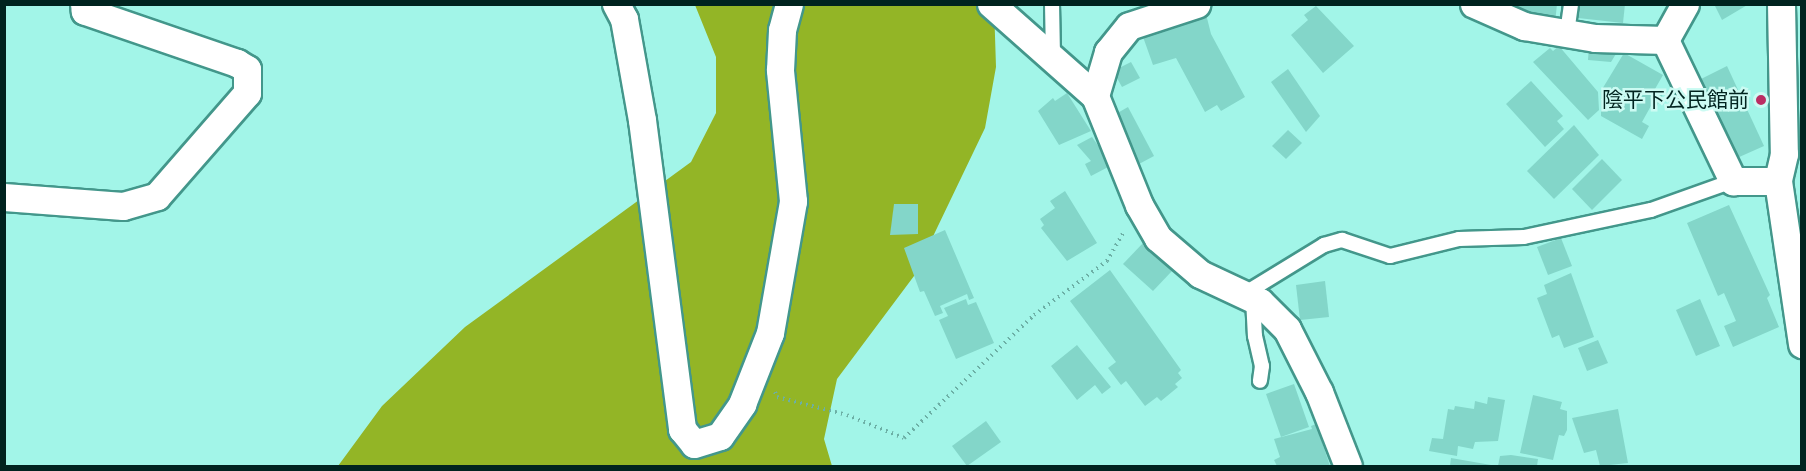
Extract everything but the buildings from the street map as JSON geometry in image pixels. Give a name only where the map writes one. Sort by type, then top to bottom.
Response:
[{"type":"street","points":[[4,197],[123,206],[157,196],[247,93],[248,69],[237,63],[85,11],[84,4]]},
{"type":"street","points":[[616,4],[624,20],[642,120],[682,429],[694,444],[720,436],[742,404],[762,360],[793,201],[780,70],[782,30],[789,4]]},
{"type":"street","points":[[991,4],[1095,96],[1139,205],[1158,238],[1200,274],[1249,297],[1287,329],[1320,392],[1348,466]]},
{"type":"street","points":[[1095,96],[1108,52],[1129,26],[1196,4]]},
{"type":"street","points":[[1474,4],[1524,26],[1595,38],[1665,40]]},
{"type":"street","points":[[1665,40],[1685,4]]},
{"type":"street","points":[[1781,4],[1793,151],[1778,181],[1802,344]]},
{"type":"street","points":[[1665,40],[1733,181],[1778,181]]},
{"type":"lane","points":[[1052,4],[1053,60]]},
{"type":"lane","points":[[1567,33],[1571,4]]},
{"type":"lane","points":[[1260,381],[1262,366],[1249,297],[1324,246],[1342,240],[1390,256],[1459,239],[1524,237],[1652,210],[1733,181]]},
{"type":"path","points":[[762,360],[777,397],[847,415],[904,438],[1034,315],[1107,261],[1139,205]]},
{"type":"green space","points":[[695,5],[994,5],[996,67],[985,128],[914,276],[837,379],[824,439],[832,466],[338,466],[382,406],[465,327],[691,162],[716,113],[716,57]]},
{"type":"place","name":"陰平下公民館前","points":[[1761,100]]}]
